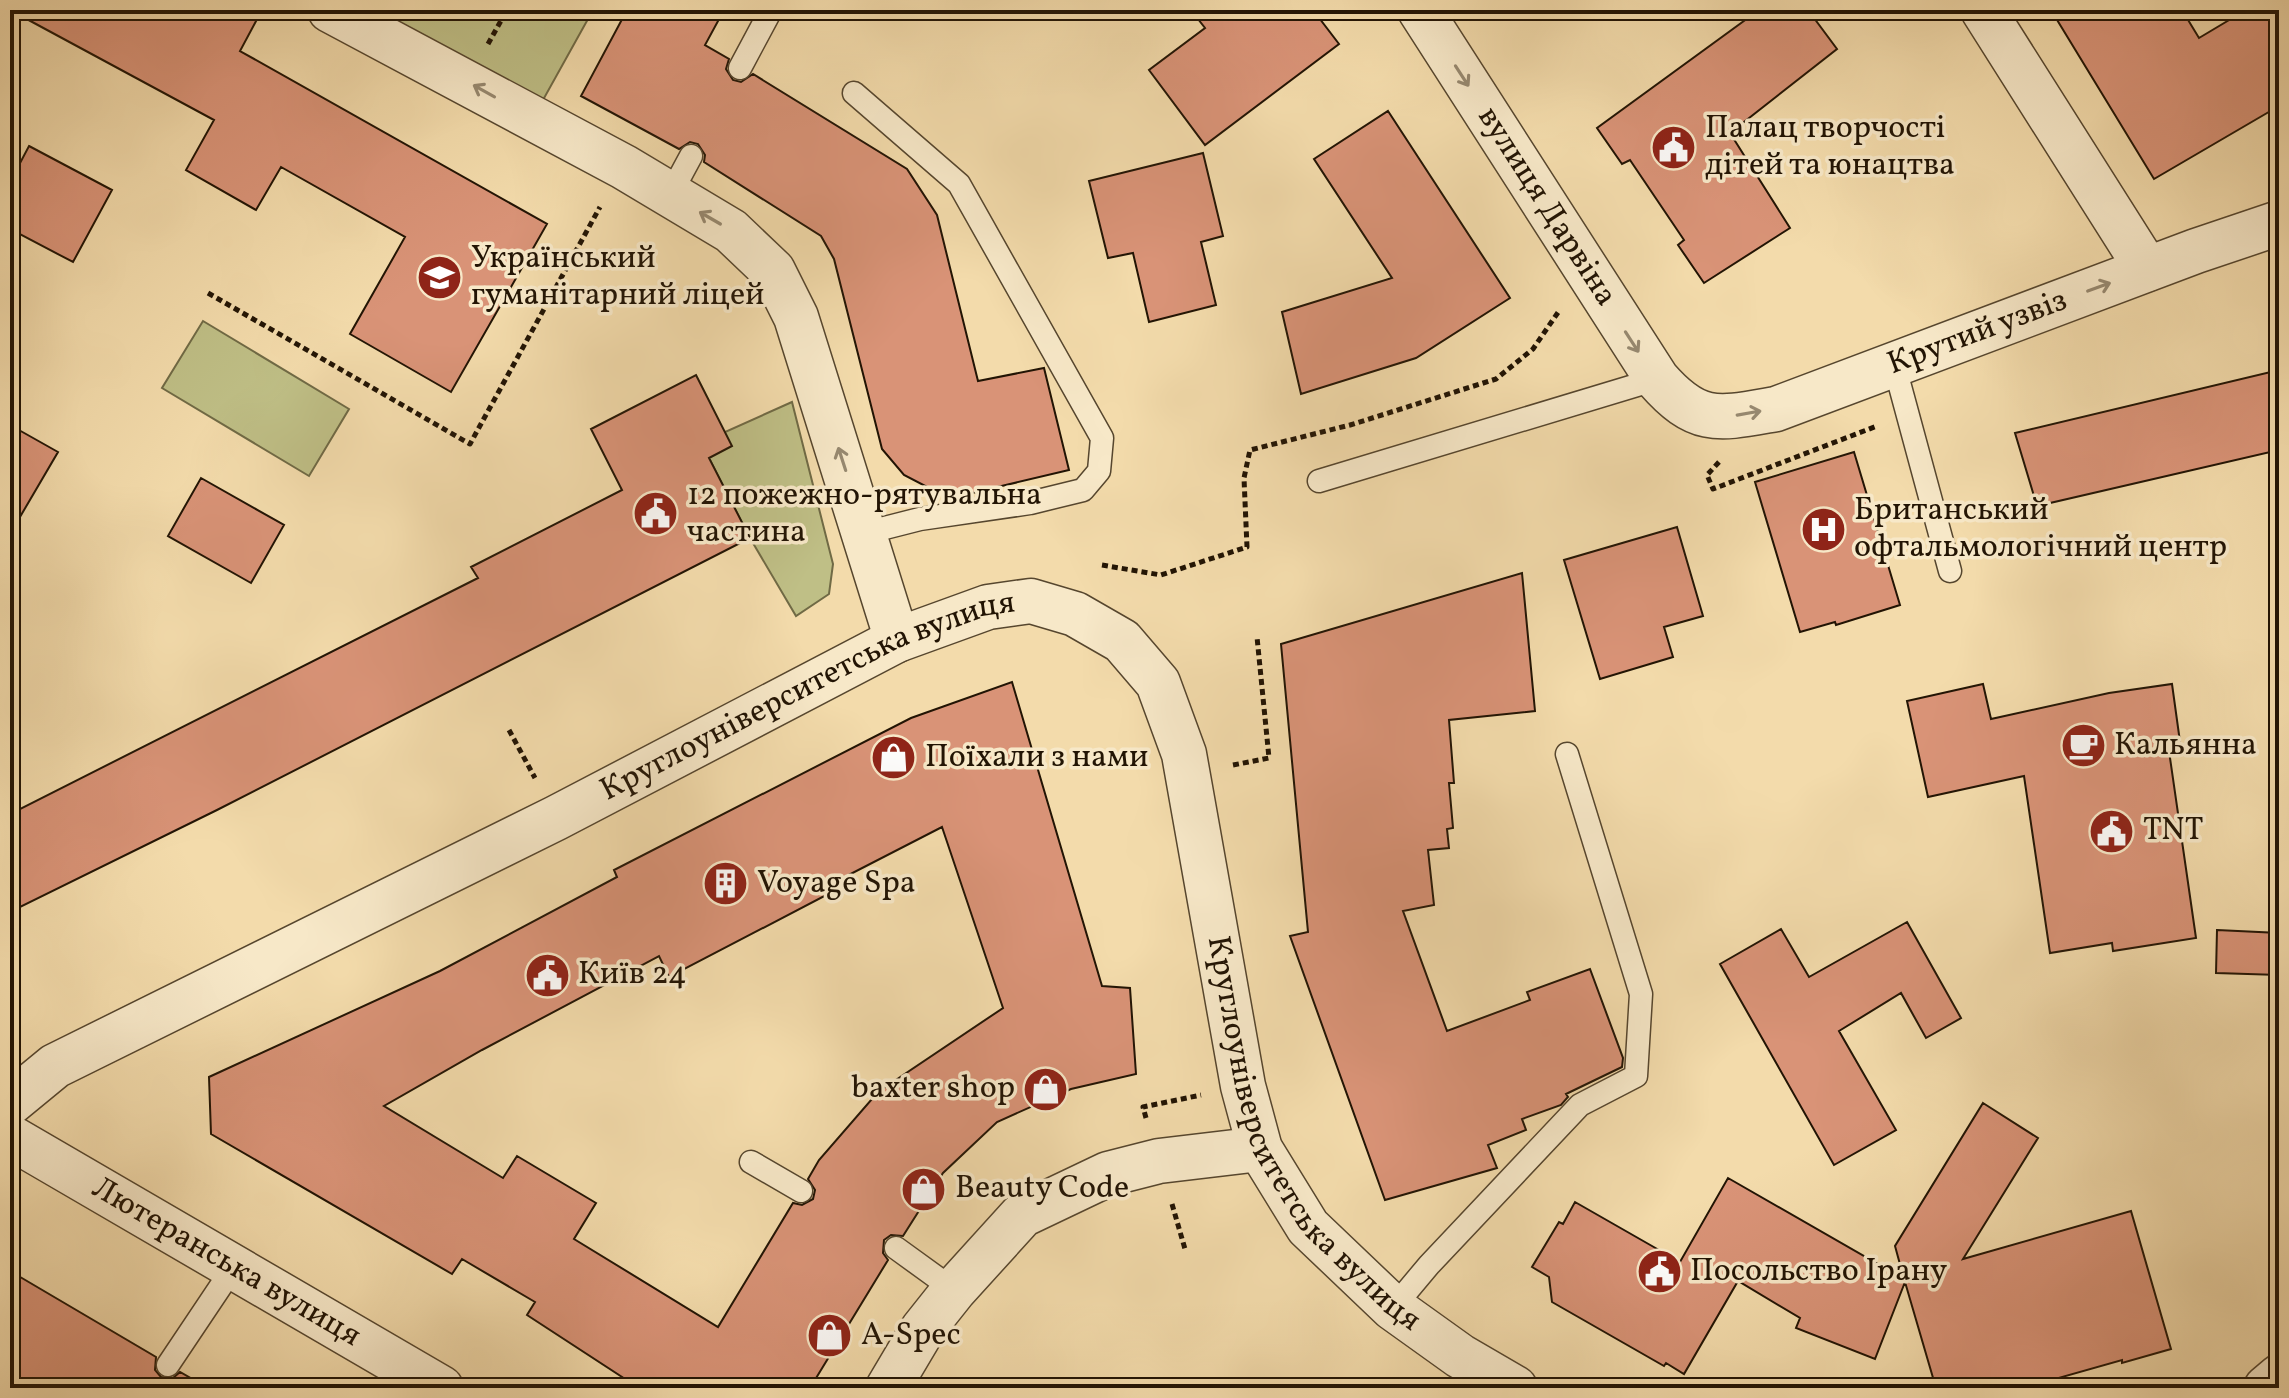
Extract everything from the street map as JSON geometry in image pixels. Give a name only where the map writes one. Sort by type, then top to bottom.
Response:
[{"type":"street","points":[[330,10],[481,89],[670,195],[731,231],[773,271],[796,317],[897,640]]},
{"type":"street","name":"вулиця Дарвіна","points":[[1420,10],[1666,390]]},
{"type":"street","points":[[1983,10],[2147,269]]},
{"type":"street","name":"Крутий узвіз","points":[[1666,390],[1702,415],[1731,416],[1776,409],[2147,269],[2279,223]]},
{"type":"street","name":"Круглоуніверситетська вулиця","points":[[10,1103],[55,1066],[543,825],[897,640],[988,607],[1031,601],[1075,614],[1122,641],[1158,683],[1184,754],[1243,1086],[1260,1149],[1308,1227],[1393,1308],[1460,1356],[1515,1388]]},
{"type":"street","name":"Лютеранська вулиця","points":[[10,1137],[233,1268],[420,1383]]},
{"type":"street","points":[[888,1388],[923,1329],[1022,1215],[1108,1174],[1159,1161],[1260,1149]]},
{"type":"street","points":[[2266,1388],[2279,1377]]},
{"type":"lane","points":[[740,68],[771,10]]},
{"type":"lane","points":[[854,93],[959,184],[1102,438],[1099,471],[1083,490],[1030,503],[920,519],[865,533]]},
{"type":"lane","points":[[670,195],[691,156]]},
{"type":"lane","points":[[1894,364],[1950,571]]},
{"type":"lane","points":[[1319,481],[1666,390]]},
{"type":"lane","points":[[1393,1308],[1429,1265],[1580,1105],[1636,1076],[1641,994],[1567,754]]},
{"type":"lane","points":[[751,1162],[801,1191]]},
{"type":"lane","points":[[896,1248],[954,1290]]},
{"type":"lane","points":[[168,1365],[233,1268]]},
{"type":"path","points":[[208,293],[470,444],[601,204]]},
{"type":"path","points":[[1102,565],[1161,575],[1247,547],[1244,478],[1250,450],[1350,425],[1496,379],[1533,349],[1559,310]]},
{"type":"path","points":[[1719,462],[1707,475],[1713,489],[1838,441]]},
{"type":"path","points":[[1229,766],[1269,758],[1257,637]]},
{"type":"green space","points":[[330,10],[593,10],[533,118]]},
{"type":"green space","points":[[203,321],[349,409],[309,476],[162,388]]},
{"type":"green space","points":[[792,402],[833,564],[829,594],[796,616],[750,538],[709,458],[725,432]]},
{"type":"building","points":[[10,10],[262,10],[240,51],[547,224],[451,392],[350,334],[405,237],[281,167],[256,210],[186,170],[214,120]]},
{"type":"building","points":[[627,10],[724,10],[705,45],[729,59],[726,69],[733,80],[741,82],[753,74],[907,169],[937,215],[978,381],[1044,368],[1069,470],[968,494],[931,489],[904,475],[882,449],[834,259],[821,236],[704,162],[705,155],[698,144],[690,142],[679,149],[581,96]]},
{"type":"building","points":[[1191,10],[1313,10],[1339,44],[1205,145],[1149,70],[1205,28]]},
{"type":"building","name":"Палац творчості дітей та юнацтва","points":[[1759,10],[1808,10],[1837,49],[1730,133],[1790,228],[1704,283],[1678,245],[1684,240],[1630,160],[1622,164],[1597,128]]},
{"type":"building","points":[[2051,10],[2182,10],[2199,38],[2246,10],[2279,10],[2279,106],[2154,179]]},
{"type":"building","points":[[1388,111],[1510,298],[1416,358],[1301,394],[1282,312],[1392,278],[1314,159]]},
{"type":"building","points":[[29,146],[112,190],[73,262],[10,229],[10,182]]},
{"type":"building","points":[[1203,153],[1223,236],[1201,242],[1216,305],[1149,322],[1133,253],[1108,258],[1089,181]]},
{"type":"building","points":[[2279,370],[2279,450],[2037,506],[2015,433]]},
{"type":"building","points":[[696,375],[732,446],[709,458],[750,538],[10,912],[10,814],[478,578],[471,567],[622,490],[591,429]]},
{"type":"building","points":[[10,425],[58,452],[10,534]]},
{"type":"building","name":"Британський офтальмологічний центр","points":[[1854,452],[1900,605],[1836,625],[1835,622],[1800,632],[1755,482]]},
{"type":"building","points":[[201,478],[284,525],[251,583],[168,536]]},
{"type":"building","points":[[1677,527],[1703,616],[1664,627],[1673,657],[1600,679],[1564,560]]},
{"type":"building","points":[[1522,573],[1535,711],[1449,720],[1454,783],[1449,783],[1453,828],[1447,829],[1449,848],[1428,850],[1434,905],[1403,911],[1447,1031],[1530,1000],[1527,992],[1590,969],[1623,1058],[1622,1067],[1566,1094],[1568,1097],[1561,1105],[1522,1119],[1526,1130],[1488,1145],[1497,1168],[1385,1200],[1290,936],[1308,932],[1281,644]]},
{"type":"building","points":[[1012,682],[1102,986],[1130,988],[1136,1074],[1071,1089],[997,1122],[943,1173],[903,1236],[891,1235],[884,1240],[883,1253],[888,1260],[810,1388],[639,1388],[527,1315],[535,1302],[462,1259],[452,1274],[211,1134],[209,1077],[440,971],[617,877],[614,870],[911,718]],"holes":[[[942,827],[1003,1008],[878,1092],[819,1160],[808,1179],[815,1190],[813,1199],[802,1205],[793,1203],[718,1327],[574,1239],[596,1203],[517,1156],[503,1178],[384,1106],[659,956],[669,977],[834,891],[831,884]]]},
{"type":"building","points":[[1983,684],[1991,719],[2109,693],[2172,684],[2181,749],[2169,751],[2196,938],[2113,951],[2112,943],[2050,953],[2024,776],[1928,797],[1907,701]]},
{"type":"building","points":[[1907,922],[1961,1018],[1926,1038],[1901,993],[1839,1031],[1896,1130],[1834,1165],[1720,964],[1781,929],[1809,977]]},
{"type":"building","points":[[2217,930],[2279,933],[2279,975],[2216,973]]},
{"type":"building","points":[[1983,1103],[2038,1138],[1963,1259],[2131,1211],[2171,1349],[2023,1388],[1936,1388],[1905,1282],[1875,1359],[1796,1328],[1800,1318],[1738,1281],[1684,1374],[1666,1363],[1664,1366],[1552,1302],[1549,1277],[1532,1267],[1575,1202],[1680,1262],[1728,1178],[1904,1279],[1895,1246]]},
{"type":"building","points":[[10,1271],[156,1357],[155,1370],[161,1377],[173,1378],[180,1372],[208,1388],[10,1388]]},
{"type":"place","name":"Палац творчості дітей та юнацтва","points":[[1674,147]]},
{"type":"place","name":"Український гуманітарний ліцей","points":[[440,277]]},
{"type":"place","name":"12 пожежно-рятувальна частина","points":[[656,514]]},
{"type":"place","name":"Британський офтальмологічний центр","points":[[1823,529]]},
{"type":"place","name":"Кальянна","points":[[2083,746]]},
{"type":"place","name":"Поїхали з нами","points":[[894,758]]},
{"type":"place","name":"TNT","points":[[2112,831]]},
{"type":"place","name":"Voyage Spa","points":[[726,884]]},
{"type":"place","name":"Київ 24","points":[[547,975]]},
{"type":"place","name":"baxter shop","points":[[1046,1089]]},
{"type":"place","name":"Beauty Code","points":[[924,1189]]},
{"type":"place","name":"Посольство Ірану","points":[[1659,1272]]},
{"type":"place","name":"A-Spec","points":[[830,1336]]}]
